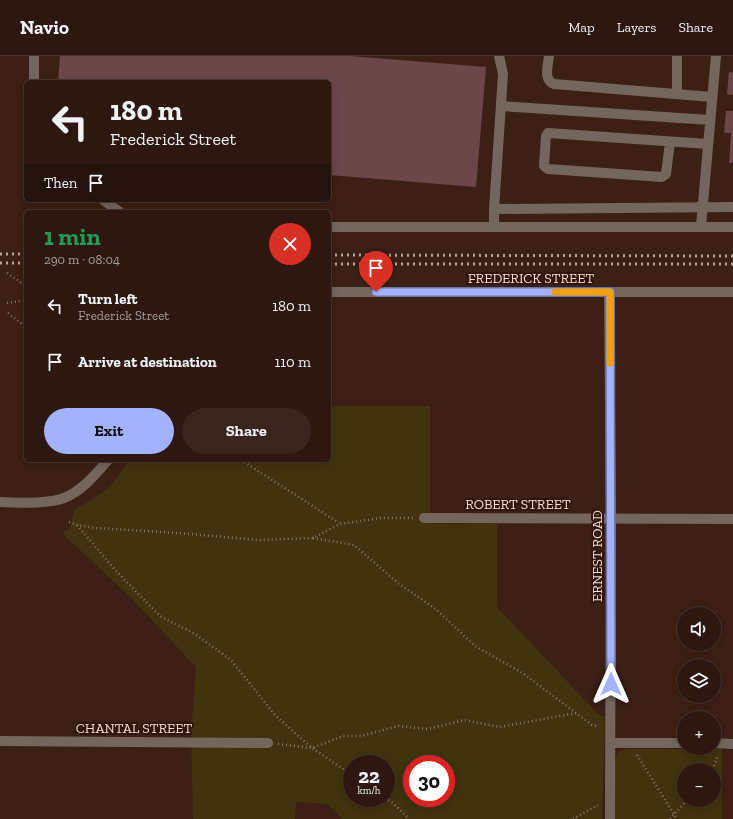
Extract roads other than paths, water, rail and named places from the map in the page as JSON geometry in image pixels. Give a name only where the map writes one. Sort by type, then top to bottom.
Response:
[{"type":"street","points":[[34,56],[34,80]]},
{"type":"street","points":[[494,227],[503,74],[499,56]]},
{"type":"street","points":[[549,56],[547,78],[554,84],[712,97]]},
{"type":"street","points":[[676,56],[677,94]]},
{"type":"street","points":[[701,226],[716,56]]},
{"type":"street","points":[[501,106],[710,120]]},
{"type":"street","points":[[670,142],[666,174],[662,178],[548,169],[544,166],[546,136],[548,134],[708,144]]},
{"type":"street","points":[[106,202],[117,210]]},
{"type":"street","points":[[494,209],[733,207]]},
{"type":"street","points":[[331,228],[733,226]]},
{"type":"street","name":"FREDERICK STREET","points":[[331,292],[733,292]]},
{"type":"street","name":"ERNEST ROAD","points":[[610,292],[610,819]]},
{"type":"street","points":[[0,502],[20,503],[65,498],[83,486],[106,462]]},
{"type":"street","name":"ROBERT STREET","points":[[424,518],[733,519]]},
{"type":"street","name":"CHANTAL STREET","points":[[0,741],[268,743]]},
{"type":"street","points":[[611,743],[677,743]]},
{"type":"street","points":[[721,743],[733,744]]},
{"type":"railway","points":[[0,254],[24,254]]},
{"type":"railway","points":[[331,255],[733,256]]},
{"type":"railway","points":[[0,263],[24,263]]},
{"type":"railway","points":[[331,264],[733,264]]}]
